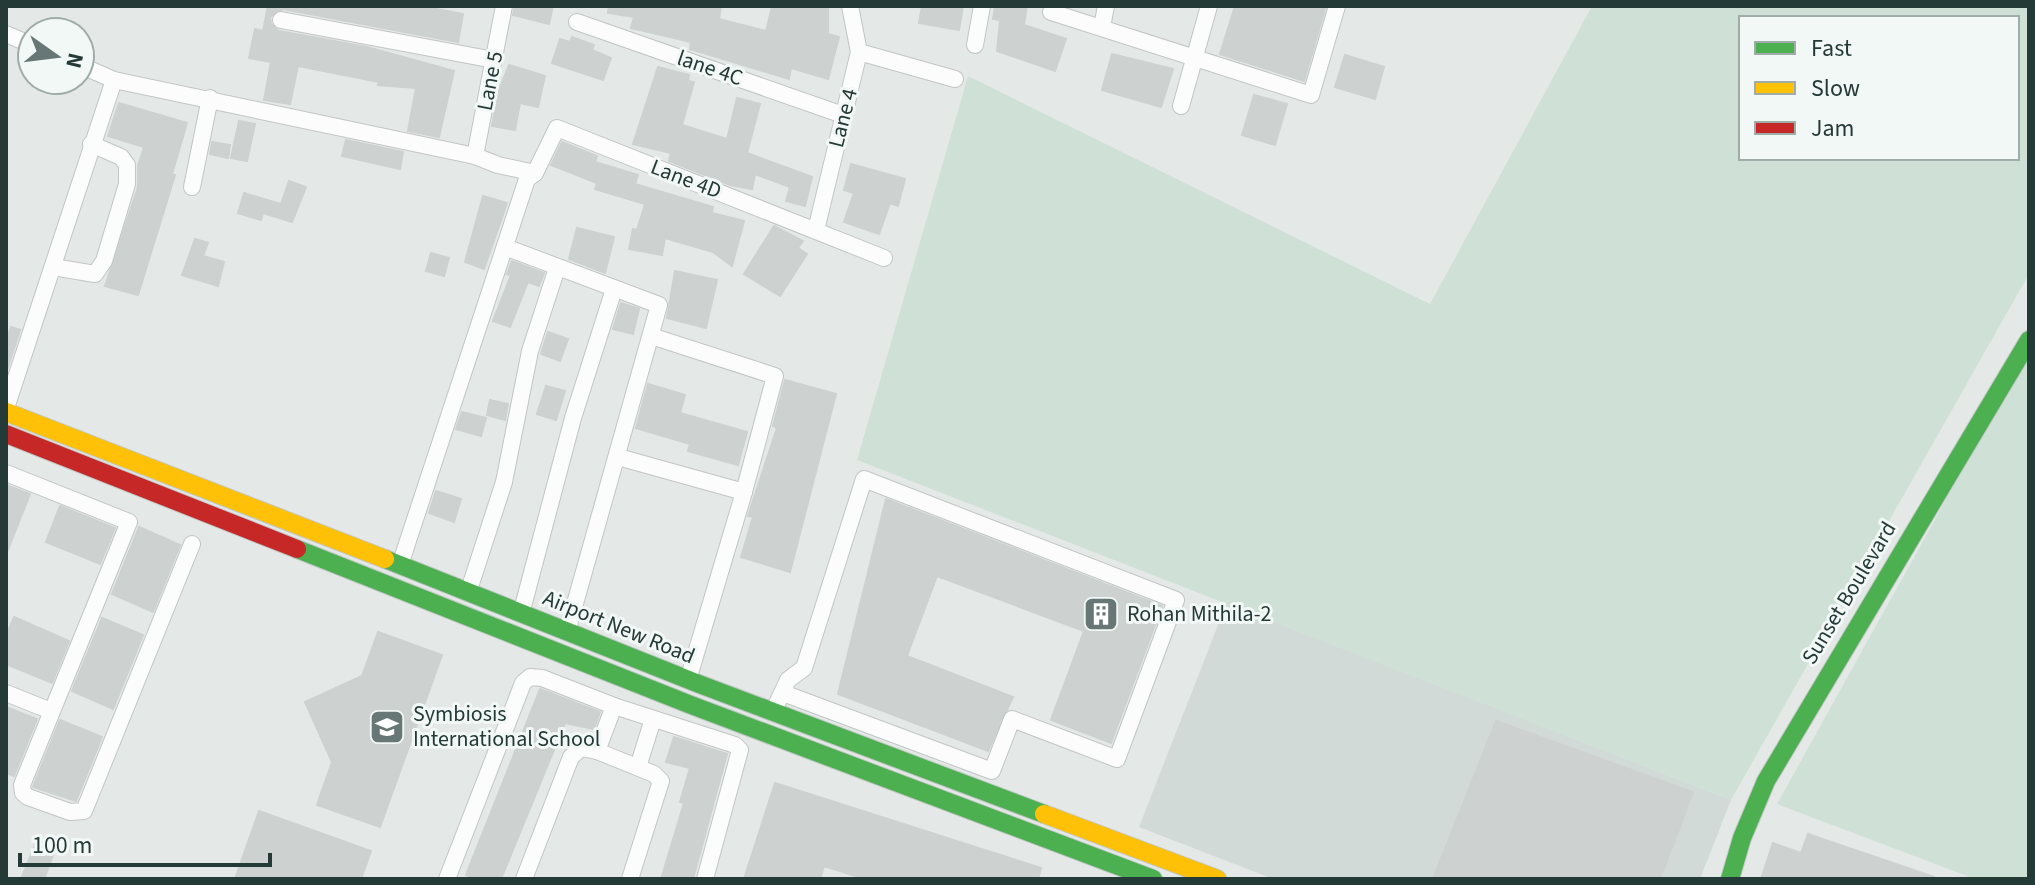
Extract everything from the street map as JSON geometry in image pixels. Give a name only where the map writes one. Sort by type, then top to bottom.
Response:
[{"type":"main road","name":"Sunset Boulevard","points":[[1730,879],[1742,838],[1766,781],[2017,355],[2029,340]]},
{"type":"main road","name":"Airport New Road","points":[[6,410],[688,680],[1217,879]]},
{"type":"main road","name":"Airport New Road","points":[[6,434],[691,705],[1153,879]]},
{"type":"street","name":"Lane 5","points":[[475,156],[504,6]]},
{"type":"street","name":"Lane 4","points":[[816,230],[859,52],[850,6]]},
{"type":"street","points":[[975,45],[982,6]]},
{"type":"street","points":[[1102,27],[1106,6]]},
{"type":"street","points":[[1181,106],[1209,6]]},
{"type":"street","points":[[1051,12],[1311,95],[1337,6]]},
{"type":"street","points":[[281,20],[494,60]]},
{"type":"street","name":"lane 4C","points":[[577,22],[843,115]]},
{"type":"street","points":[[859,52],[955,79]]},
{"type":"street","points":[[96,72],[114,80],[475,156],[535,173]]},
{"type":"street","points":[[6,410],[114,80]]},
{"type":"street","points":[[192,187],[210,98]]},
{"type":"street","name":"Lane 4D","points":[[535,173],[557,128],[816,230]]},
{"type":"street","points":[[53,267],[95,274],[104,261],[128,174],[121,157],[91,144]]},
{"type":"street","points":[[400,565],[527,179],[535,173]]},
{"type":"street","points":[[816,230],[884,258]]},
{"type":"street","points":[[505,247],[659,305],[567,632]]},
{"type":"street","points":[[468,593],[504,482],[519,417],[525,367],[557,268]]},
{"type":"street","points":[[521,614],[573,418],[614,289]]},
{"type":"street","points":[[651,336],[775,376],[688,680]]},
{"type":"street","points":[[618,457],[744,492]]},
{"type":"street","points":[[6,473],[129,522],[51,711],[14,782],[28,797],[70,812],[84,811],[192,544]]},
{"type":"street","points":[[773,712],[788,680],[804,668],[864,479],[1176,600],[1117,759],[1012,719],[992,771],[783,693]]},
{"type":"street","points":[[447,879],[523,683],[530,677],[542,678],[614,706],[735,745],[740,750],[705,879]]},
{"type":"street","points":[[6,693],[51,711]]},
{"type":"street","points":[[597,751],[614,706]]},
{"type":"street","points":[[638,767],[653,719]]},
{"type":"street","points":[[524,879],[571,757],[581,748],[638,767],[661,781],[630,879]]},
{"type":"shaded area","points":[[1227,602],[1731,800],[1700,879],[1273,879],[1139,827]]},
{"type":"green space","points":[[1592,6],[2029,6],[2029,274],[1731,800],[857,460],[968,76],[1430,304]]},
{"type":"green space","points":[[2029,350],[2029,879],[1975,879],[1777,804]]},
{"type":"building","points":[[268,6],[421,6],[463,14],[458,42],[283,9],[270,17],[271,24],[279,31],[367,47],[454,71],[439,137],[408,131],[416,88],[378,85],[379,82],[298,66],[290,104],[264,100],[271,62],[249,58],[255,29],[263,31]]},
{"type":"building","points":[[515,6],[553,6],[549,24],[513,15]]},
{"type":"building","points":[[609,6],[721,6],[719,19],[766,31],[772,6],[794,9],[795,6],[828,6],[828,34],[839,37],[828,79],[791,68],[789,79],[690,49],[691,42],[631,28],[634,17],[608,13]]},
{"type":"building","points":[[922,6],[963,6],[959,30],[919,23]]},
{"type":"building","points":[[995,6],[1027,6],[1024,25],[1066,39],[1055,71],[997,51],[1000,20],[993,19]]},
{"type":"building","points":[[1235,6],[1326,6],[1304,81],[1220,54]]},
{"type":"building","points":[[572,37],[594,45],[592,50],[611,58],[603,80],[552,63],[560,39],[570,42]]},
{"type":"building","points":[[1112,54],[1173,69],[1161,107],[1102,90]]},
{"type":"building","points":[[1345,55],[1384,67],[1375,99],[1335,87]]},
{"type":"building","points":[[509,65],[545,76],[538,107],[520,103],[515,130],[492,126],[499,90]]},
{"type":"building","points":[[658,67],[689,75],[688,81],[694,82],[682,125],[727,139],[737,98],[760,104],[747,153],[812,177],[805,206],[786,201],[790,187],[755,174],[752,189],[730,185],[669,161],[671,153],[633,144]]},
{"type":"building","points":[[1254,95],[1287,104],[1275,145],[1242,135]]},
{"type":"building","points":[[119,103],[187,123],[172,174],[175,175],[138,295],[105,286],[138,187],[138,166],[144,147],[108,136]]},
{"type":"building","points":[[239,121],[255,124],[247,161],[231,158]]},
{"type":"building","points":[[346,140],[403,152],[400,169],[342,156]]},
{"type":"building","points":[[212,142],[230,145],[228,158],[210,154]]},
{"type":"building","points":[[562,142],[597,156],[595,162],[638,175],[635,184],[713,207],[712,213],[744,221],[732,266],[713,252],[665,238],[662,255],[629,249],[633,229],[637,230],[645,204],[595,189],[597,183],[551,165]]},
{"type":"building","points":[[851,164],[905,179],[898,206],[890,203],[879,234],[844,222],[854,193],[844,190]]},
{"type":"building","points":[[289,181],[306,187],[292,222],[263,213],[261,220],[238,213],[244,193],[281,204]]},
{"type":"building","points":[[483,196],[507,203],[484,269],[465,262]]},
{"type":"building","points":[[774,226],[803,241],[798,248],[807,254],[780,296],[744,274]]},
{"type":"building","points":[[577,228],[614,237],[605,273],[569,259]]},
{"type":"building","points":[[195,239],[208,243],[203,256],[224,262],[218,286],[182,275]]},
{"type":"building","points":[[431,253],[449,258],[444,276],[426,271]]},
{"type":"building","points":[[512,261],[544,273],[539,286],[528,282],[510,327],[493,321],[511,275],[507,274]]},
{"type":"building","points":[[675,271],[717,280],[706,328],[667,318]]},
{"type":"building","points":[[621,303],[639,309],[633,334],[613,329]]},
{"type":"building","points":[[11,327],[20,330],[6,373],[6,342]]},
{"type":"building","points":[[548,332],[568,339],[560,361],[541,354]]},
{"type":"building","points":[[785,380],[836,394],[790,572],[741,557],[753,517],[748,516],[777,428],[773,426]]},
{"type":"building","points":[[648,384],[685,395],[680,413],[747,432],[738,465],[688,451],[690,444],[636,428]]},
{"type":"building","points":[[546,386],[565,391],[556,420],[537,414]]},
{"type":"building","points":[[490,400],[508,404],[505,420],[487,415]]},
{"type":"building","points":[[462,412],[486,418],[481,436],[456,429]]},
{"type":"building","points":[[6,485],[30,494],[7,552],[6,552]]},
{"type":"building","points":[[436,491],[461,499],[454,522],[429,513]]},
{"type":"building","name":"Rohan Mithila-2","points":[[886,499],[1162,606],[1111,743],[1051,720],[1084,631],[937,576],[907,656],[1013,697],[988,751],[838,694]]},
{"type":"building","points":[[60,506],[115,528],[100,564],[46,542]]},
{"type":"building","points":[[139,527],[180,545],[153,612],[112,594]]},
{"type":"building","points":[[14,617],[69,641],[52,683],[6,664],[6,636]]},
{"type":"building","points":[[102,618],[143,635],[113,709],[72,691]]},
{"type":"building","points":[[378,632],[442,655],[380,827],[317,805],[332,762],[305,702],[362,676]]},
{"type":"building","points":[[540,689],[600,712],[594,729],[565,723],[501,879],[476,879],[466,875]]},
{"type":"building","points":[[6,707],[37,719],[14,776],[6,773]]},
{"type":"building","points":[[60,720],[102,737],[76,801],[33,787]]},
{"type":"building","points":[[1496,721],[1693,792],[1660,879],[1433,879]]},
{"type":"building","points":[[674,737],[727,754],[693,879],[662,876],[684,803],[680,802],[690,768],[666,762]]},
{"type":"building","points":[[775,783],[1041,868],[1038,879],[865,879],[824,866],[820,879],[744,879]]},
{"type":"building","points":[[259,811],[371,851],[361,879],[235,879]]},
{"type":"building","points":[[1808,834],[1934,879],[1761,879],[1773,843],[1801,853]]},
{"type":"building","points":[[37,840],[56,847],[44,879],[21,879]]},
{"type":"traffic: fast","points":[[1730,879],[1742,838],[1766,781],[2029,340]]},
{"type":"traffic: fast","points":[[297,549],[691,705],[1153,879]]},
{"type":"traffic: fast","points":[[385,559],[699,684],[1044,814]]},
{"type":"traffic: slow","points":[[6,412],[385,559]]},
{"type":"traffic: slow","points":[[1044,814],[1217,879]]},
{"type":"traffic: jam","points":[[6,434],[297,549]]},
{"type":"place","name":"Rohan Mithila-2","points":[[1101,614]]},
{"type":"place","name":"Symbiosis International School","points":[[387,727]]}]
